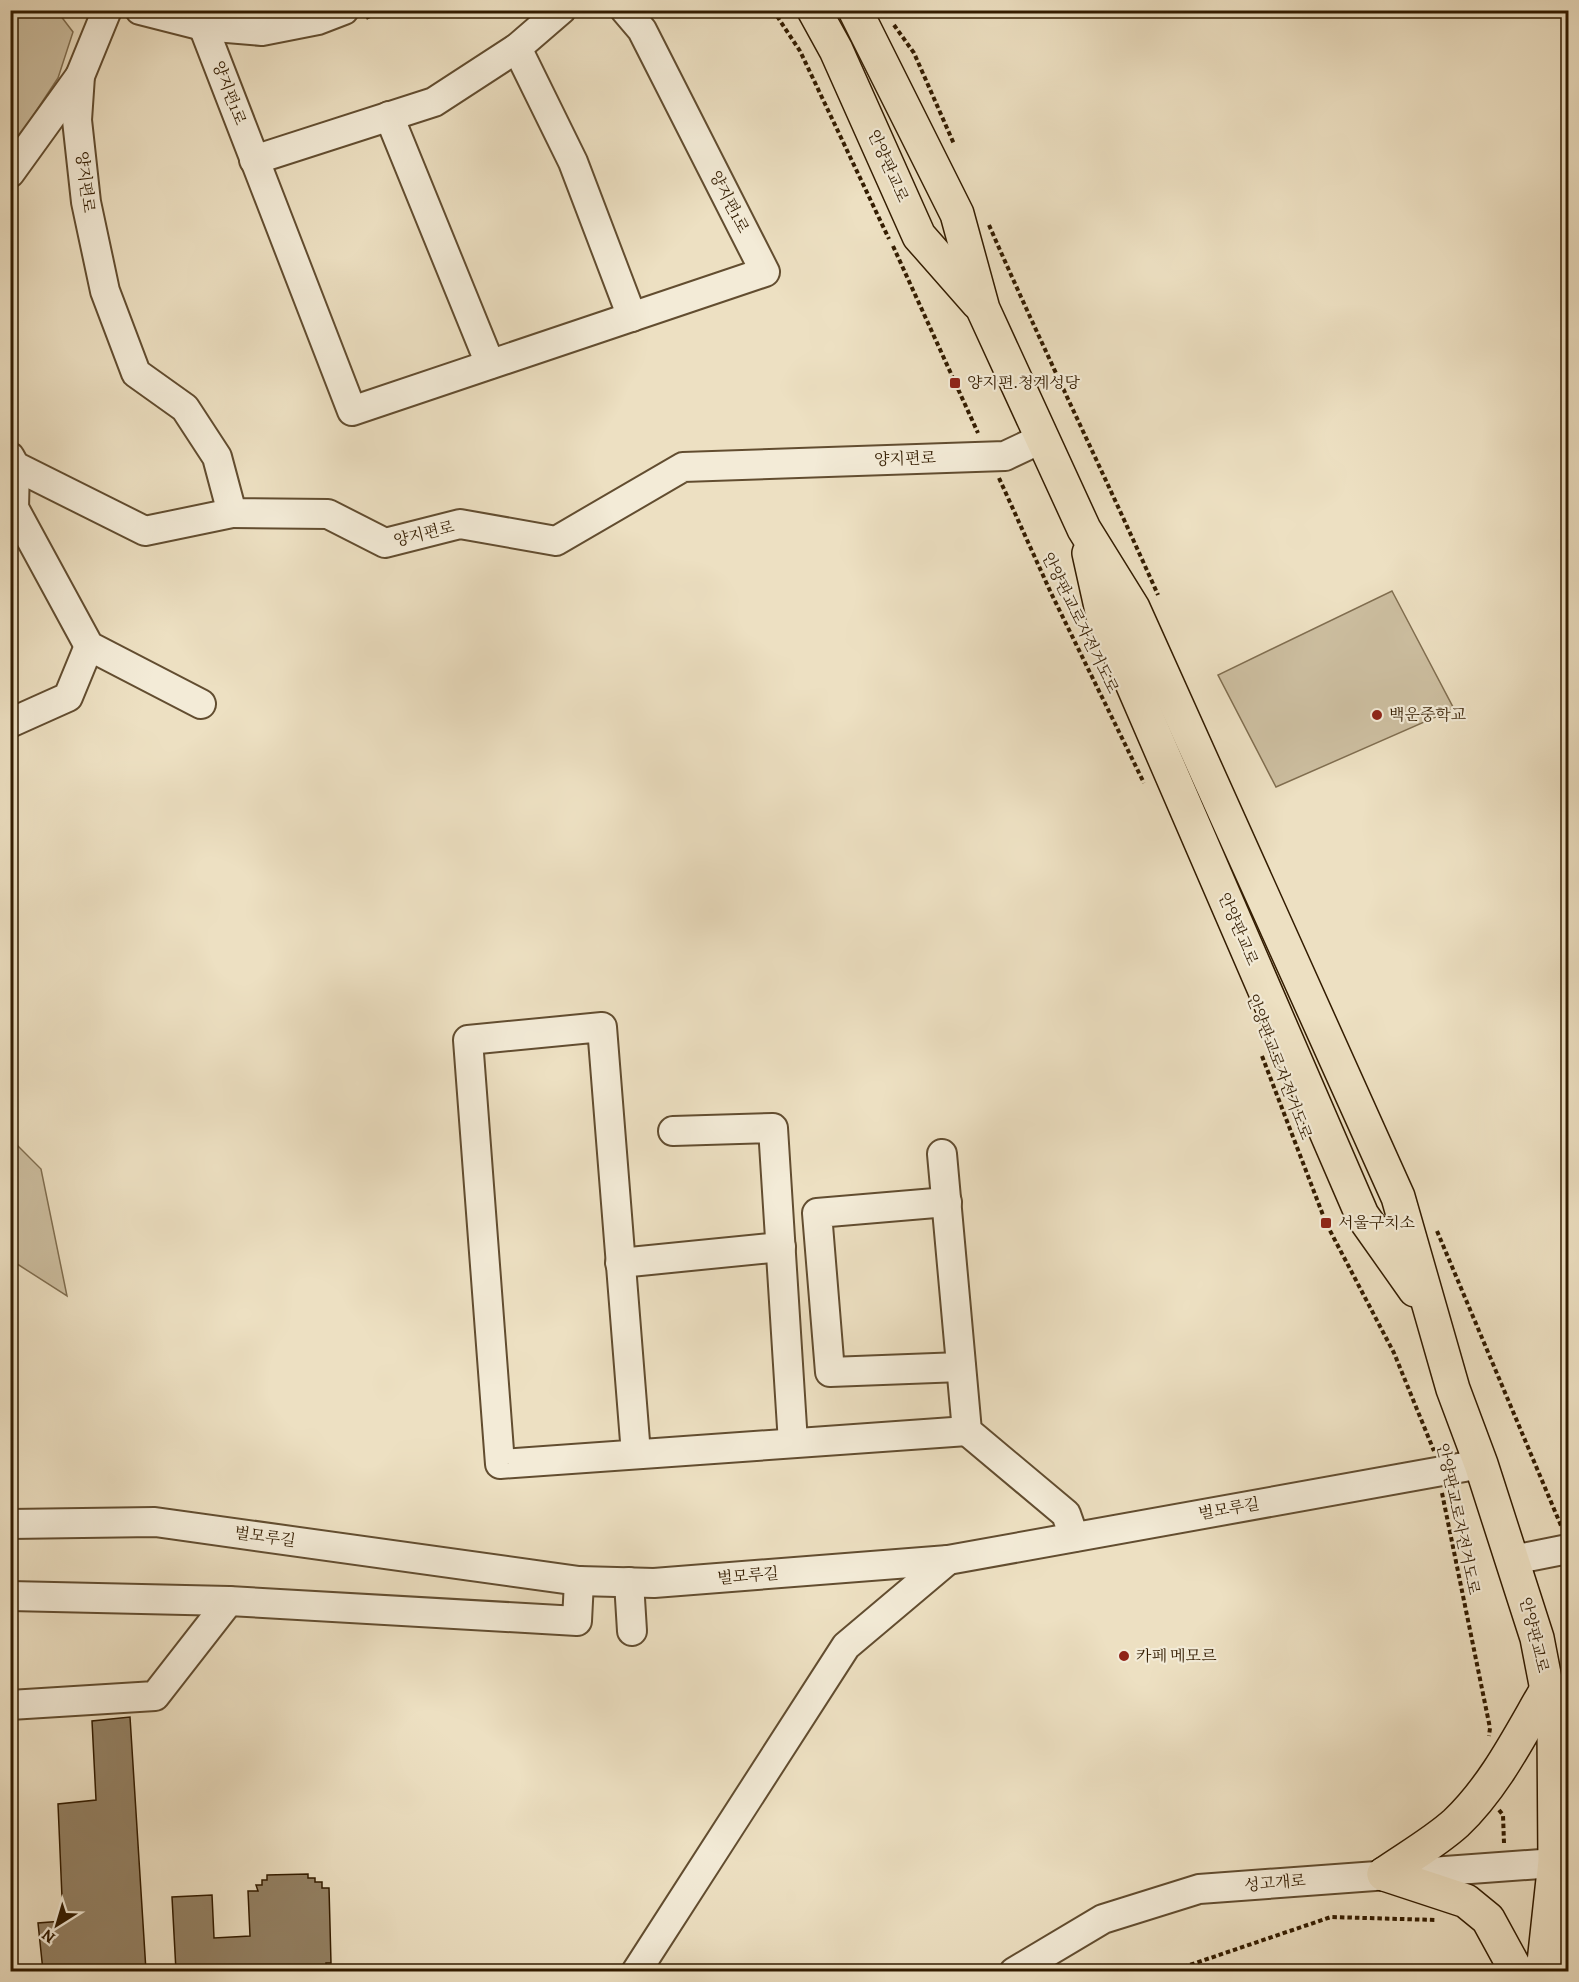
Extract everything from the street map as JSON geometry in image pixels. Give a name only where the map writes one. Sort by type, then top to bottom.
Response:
[{"type":"main road","name":"안양판교로","points":[[814,10],[836,50],[919,236],[983,309]]},
{"type":"main road","name":"안양판교로","points":[[855,10],[957,214],[983,309],[1084,529],[1133,608],[1398,1197],[1453,1389],[1513,1560],[1537,1638],[1554,1726],[1562,1861],[1543,1971]]},
{"type":"main road","points":[[1547,1689],[1569,1728]]},
{"type":"main road","points":[[1384,1875],[1455,1824],[1484,1791],[1498,1772],[1547,1689]]},
{"type":"main road","points":[[1384,1875],[1466,1900],[1488,1919],[1517,1971]]},
{"type":"street","name":"양지편로","points":[[107,10],[80,76],[77,120],[86,202],[105,291],[136,373],[185,408],[217,457],[232,513],[328,514],[386,543],[460,524],[556,541],[683,467],[1005,456],[1043,438]]},
{"type":"street","points":[[140,10],[202,26],[262,31],[318,20],[344,10]]},
{"type":"street","points":[[254,160],[434,102],[517,48],[561,10]]},
{"type":"street","name":"양지편1로","points":[[202,26],[352,411],[765,272],[642,30],[625,10]]},
{"type":"street","points":[[517,48],[573,162],[632,317]]},
{"type":"street","points":[[10,173],[80,76]]},
{"type":"street","points":[[389,116],[490,364]]},
{"type":"street","points":[[201,704],[89,646],[14,508],[13,461],[145,531],[232,513]]},
{"type":"street","points":[[10,723],[68,697],[89,646]]},
{"type":"street","points":[[636,1454],[602,1027],[468,1040],[500,1464],[967,1431],[1066,1514],[1074,1537]]},
{"type":"street","points":[[673,1131],[773,1128],[793,1443]]},
{"type":"street","points":[[942,1154],[967,1431]]},
{"type":"street","points":[[946,1202],[817,1213],[830,1372],[961,1367]]},
{"type":"street","points":[[620,1263],[781,1247]]},
{"type":"street","name":"벌모루길","points":[[10,1524],[155,1522],[579,1581],[654,1583],[948,1560],[1480,1464]]},
{"type":"street","points":[[1513,1560],[1569,1549]]},
{"type":"street","points":[[636,1971],[846,1646],[948,1560]]},
{"type":"street","points":[[10,1596],[229,1601],[577,1621],[579,1581]]},
{"type":"street","points":[[629,1582],[632,1631]]},
{"type":"street","points":[[10,1705],[155,1696],[229,1601]]},
{"type":"street","name":"성고개로","points":[[1014,1971],[1104,1919],[1199,1889],[1562,1861]]},
{"type":"path","name":"안양판교로자전거도로","points":[[773,10],[800,51],[914,291],[1051,593],[1146,786]]},
{"type":"path","name":"안양판교로자전거도로","points":[[1259,1047],[1326,1223],[1394,1353],[1433,1450],[1490,1728],[1488,1739]]},
{"type":"path","points":[[1484,1791],[1503,1815],[1504,1865]]},
{"type":"path","points":[[1169,1971],[1331,1917],[1437,1920]]},
{"type":"shaded area","points":[[11,11],[57,11],[73,32],[58,78],[17,140],[11,137]]},
{"type":"shaded area","points":[[1392,591],[1454,709],[1276,787],[1218,675]]},
{"type":"shaded area","points":[[10,1138],[41,1169],[67,1296],[11,1260]]},
{"type":"building","points":[[130,1717],[146,1971],[43,1971],[38,1923],[63,1921],[58,1804],[96,1800],[92,1721]]},
{"type":"building","points":[[308,1874],[308,1878],[315,1878],[315,1882],[322,1882],[322,1888],[329,1888],[331,1963],[326,1963],[326,1971],[176,1971],[172,1897],[212,1895],[214,1938],[250,1936],[248,1891],[258,1891],[256,1885],[262,1885],[262,1880],[267,1880],[267,1875]]},
{"type":"place","name":"양지편.청계성당","points":[[955,383]]},
{"type":"place","name":"백운중학교","points":[[1377,715]]},
{"type":"place","name":"서울구치소","points":[[1326,1223]]},
{"type":"place","name":"카페 메모르","points":[[1124,1656]]}]
